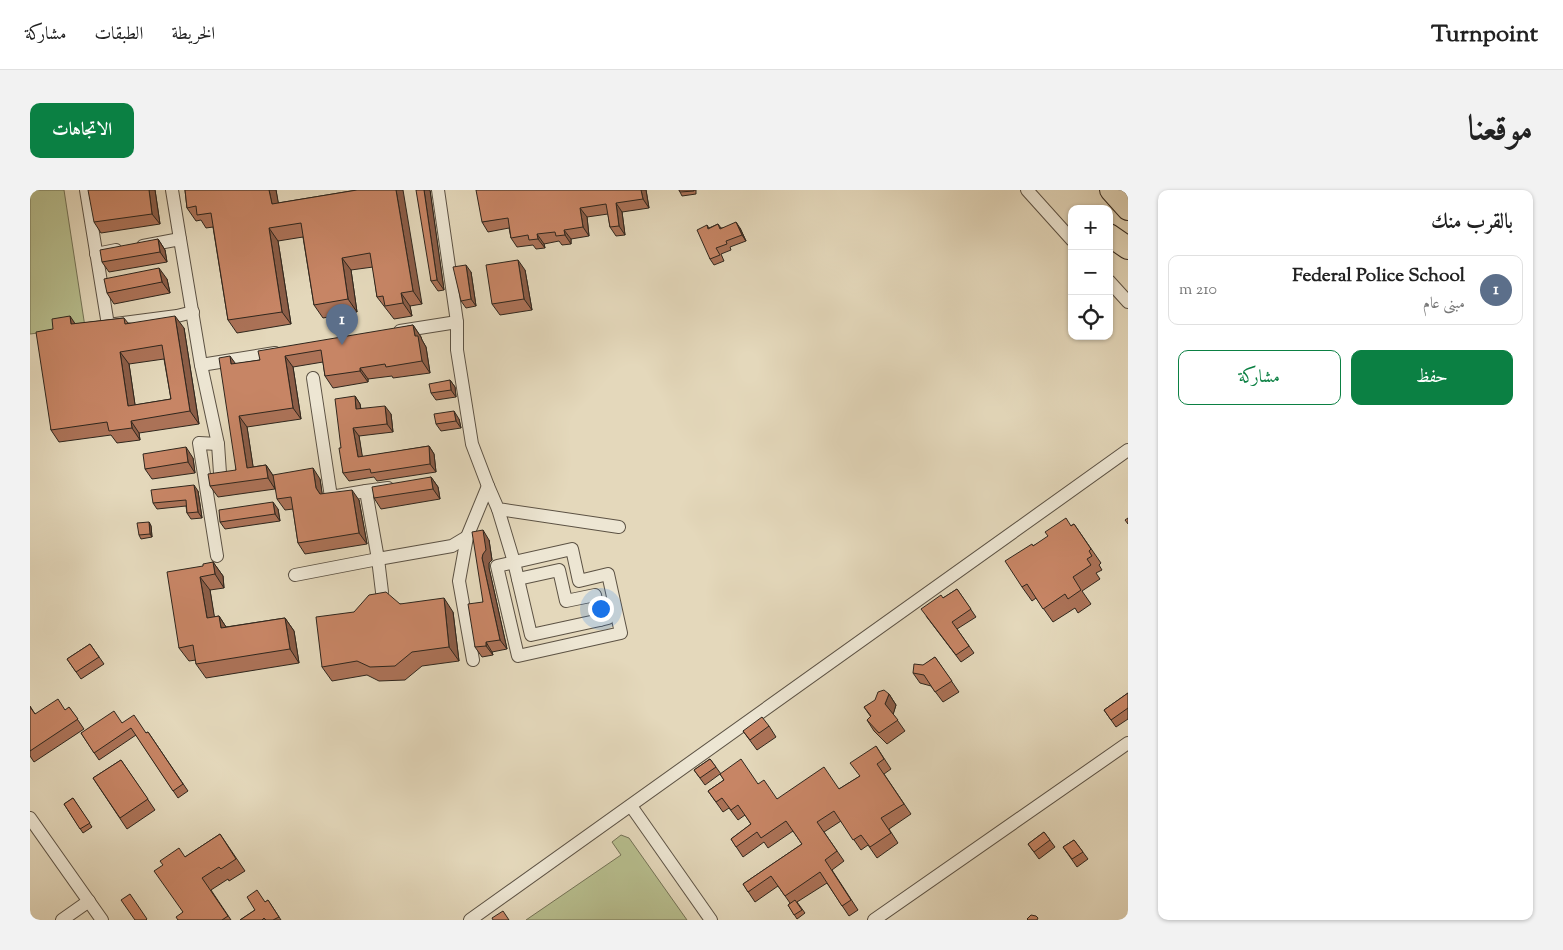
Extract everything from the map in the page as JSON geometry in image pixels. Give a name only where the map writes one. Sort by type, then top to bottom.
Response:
[{"type":"highway","points":[[1111,190],[1128,209]]},
{"type":"highway","points":[[1113,238],[1128,248]]},
{"type":"street","points":[[86,190],[108,325],[177,316],[193,312]]},
{"type":"street","points":[[172,190],[201,365],[218,444],[220,473]]},
{"type":"street","points":[[438,190],[457,322],[457,350],[472,444],[498,509],[514,562],[531,636],[616,616]]},
{"type":"street","points":[[1027,190],[1068,236]]},
{"type":"street","points":[[96,254],[180,239]]},
{"type":"street","points":[[1113,285],[1128,302]]},
{"type":"street","points":[[388,334],[457,322]]},
{"type":"street","points":[[201,365],[289,350]]},
{"type":"street","points":[[313,378],[330,497],[396,486]]},
{"type":"street","points":[[217,556],[199,443],[218,444]]},
{"type":"street","points":[[472,919],[1128,450]]},
{"type":"street","points":[[473,660],[459,581],[467,537],[488,486]]},
{"type":"street","points":[[366,491],[382,592]]},
{"type":"street","points":[[498,509],[619,527]]},
{"type":"street","points":[[295,575],[452,546],[467,537]]},
{"type":"street","points":[[572,549],[579,581],[608,574],[621,633],[518,656],[497,566],[514,562],[572,549]]},
{"type":"street","points":[[518,579],[559,570],[566,601],[594,595],[600,620]]},
{"type":"street","points":[[874,920],[1128,743]]},
{"type":"street","points":[[631,806],[711,920]]},
{"type":"street","points":[[30,818],[102,920]]},
{"type":"street","points":[[62,920],[89,901]]},
{"type":"green space","points":[[64,190],[85,327],[30,334],[30,191]]},
{"type":"green space","points":[[621,835],[629,838],[687,920],[526,920],[621,855],[612,842]]},
{"type":"building","points":[[88,190],[149,190],[152,214],[94,222]]},
{"type":"building","points":[[185,190],[269,190],[272,204],[357,190],[396,190],[413,291],[401,293],[403,303],[385,306],[383,296],[377,297],[370,253],[342,258],[348,299],[314,305],[301,223],[269,228],[282,312],[228,320],[211,213],[197,215],[196,206],[187,208]]},
{"type":"building","points":[[416,190],[424,190],[437,280],[431,281]]},
{"type":"building","points":[[476,190],[641,190],[643,199],[616,203],[619,226],[610,227],[606,204],[580,208],[583,227],[564,230],[565,235],[556,236],[555,232],[537,234],[538,239],[529,240],[528,235],[511,238],[508,218],[482,222]]},
{"type":"building","points":[[679,190],[694,190],[694,191],[680,192]]},
{"type":"building","points":[[736,222],[742,235],[726,241],[727,244],[716,248],[720,255],[710,259],[697,230],[707,225],[708,229],[718,224],[720,229]]},
{"type":"building","points":[[158,239],[160,252],[102,262],[100,250]]},
{"type":"building","points":[[518,260],[524,299],[492,304],[486,265]]},
{"type":"building","points":[[466,265],[471,299],[461,301],[453,267]]},
{"type":"building","points":[[159,268],[162,282],[107,293],[104,279]]},
{"type":"building","points":[[70,316],[71,324],[124,318],[125,324],[175,316],[190,411],[131,421],[132,428],[109,431],[107,422],[51,430],[36,332],[53,329],[52,319]],"holes":[[[162,345],[171,399],[128,406],[120,352]]]},
{"type":"building","points":[[413,325],[415,336],[418,336],[422,361],[386,367],[385,364],[360,368],[360,371],[325,376],[321,350],[285,356],[293,408],[239,416],[247,468],[266,465],[268,478],[210,486],[208,474],[236,470],[219,358],[230,356],[231,364],[260,360],[258,351]]},
{"type":"building","points":[[450,380],[451,390],[431,393],[429,384]]},
{"type":"building","points":[[355,396],[356,409],[385,406],[387,424],[353,428],[358,457],[429,446],[430,464],[371,473],[370,469],[343,473],[335,399]]},
{"type":"building","points":[[454,411],[456,421],[436,424],[434,414]]},
{"type":"building","points":[[186,447],[188,462],[145,469],[143,454]]},
{"type":"building","points":[[313,468],[316,488],[320,494],[352,490],[359,533],[298,543],[291,497],[277,499],[273,475]]},
{"type":"building","points":[[431,477],[433,489],[374,498],[372,487]]},
{"type":"building","points":[[194,485],[198,512],[187,513],[186,500],[153,503],[151,490]]},
{"type":"building","points":[[273,502],[275,514],[220,522],[219,510]]},
{"type":"building","points":[[1066,518],[1071,526],[1074,524],[1091,549],[1089,551],[1092,556],[1087,559],[1091,565],[1073,577],[1081,590],[1068,599],[1065,594],[1043,609],[1027,584],[1022,587],[1005,561],[1048,536],[1045,532]]},
{"type":"building","points":[[149,522],[150,534],[139,535],[137,523]]},
{"type":"building","points":[[483,530],[486,550],[482,558],[500,640],[486,642],[486,646],[475,647],[468,604],[483,602],[472,532]]},
{"type":"building","points":[[213,562],[215,574],[200,577],[207,618],[219,616],[221,628],[285,618],[290,649],[196,664],[193,645],[179,648],[167,572],[203,566],[203,564]]},
{"type":"building","points":[[957,589],[971,609],[952,622],[969,646],[956,655],[921,609],[941,595],[943,598]]},
{"type":"building","points":[[386,592],[400,604],[444,598],[449,647],[412,652],[395,666],[370,667],[357,661],[322,667],[316,617],[354,612],[369,595]]},
{"type":"building","points":[[90,644],[99,657],[76,672],[67,659]]},
{"type":"building","points":[[935,657],[952,681],[935,692],[924,675],[913,673],[914,664],[923,665]]},
{"type":"building","points":[[884,690],[889,694],[885,704],[898,720],[879,733],[867,720],[871,716],[864,707],[875,700],[878,692]]},
{"type":"building","points":[[1128,693],[1128,708],[1111,720],[1104,710]]},
{"type":"building","points":[[58,699],[65,710],[69,707],[78,719],[30,751],[30,707],[35,714]]},
{"type":"building","points":[[114,711],[122,723],[134,715],[146,733],[148,732],[183,784],[173,791],[131,728],[94,753],[81,733]]},
{"type":"building","points":[[762,717],[769,726],[750,740],[743,731]]},
{"type":"building","points":[[876,746],[884,759],[877,764],[904,804],[881,818],[891,833],[870,847],[861,835],[853,840],[834,811],[817,822],[837,851],[825,860],[851,900],[842,906],[820,872],[785,896],[771,876],[748,892],[743,884],[802,844],[786,821],[761,838],[757,832],[736,847],[731,839],[751,824],[738,805],[731,810],[722,798],[716,802],[708,791],[724,780],[720,774],[741,759],[758,784],[764,780],[777,799],[824,767],[839,789],[860,776],[850,763]]},
{"type":"building","points":[[710,759],[716,767],[700,778],[694,770]]},
{"type":"building","points":[[121,760],[148,799],[120,818],[93,778]]},
{"type":"building","points":[[73,798],[90,823],[80,829],[64,804]]},
{"type":"building","points":[[1044,832],[1050,840],[1034,852],[1028,844]]},
{"type":"building","points":[[220,834],[236,859],[202,878],[228,916],[222,920],[178,920],[176,917],[183,912],[154,871],[163,865],[160,861],[179,848],[185,857]]},
{"type":"building","points":[[1074,840],[1083,852],[1072,859],[1063,847]]},
{"type":"building","points":[[257,890],[265,902],[268,900],[279,917],[273,920],[266,920],[264,918],[262,920],[240,920],[255,910],[247,897]]},
{"type":"building","points":[[130,894],[146,920],[135,920],[121,900]]},
{"type":"building","points":[[795,900],[802,910],[794,915],[788,905]]},
{"type":"building","points":[[503,911],[509,920],[493,920],[492,918]]},
{"type":"building","points":[[1031,915],[1036,916],[1037,920],[1028,920]]},
{"type":"place","name":"Federal Police School","points":[[342,345]]}]
